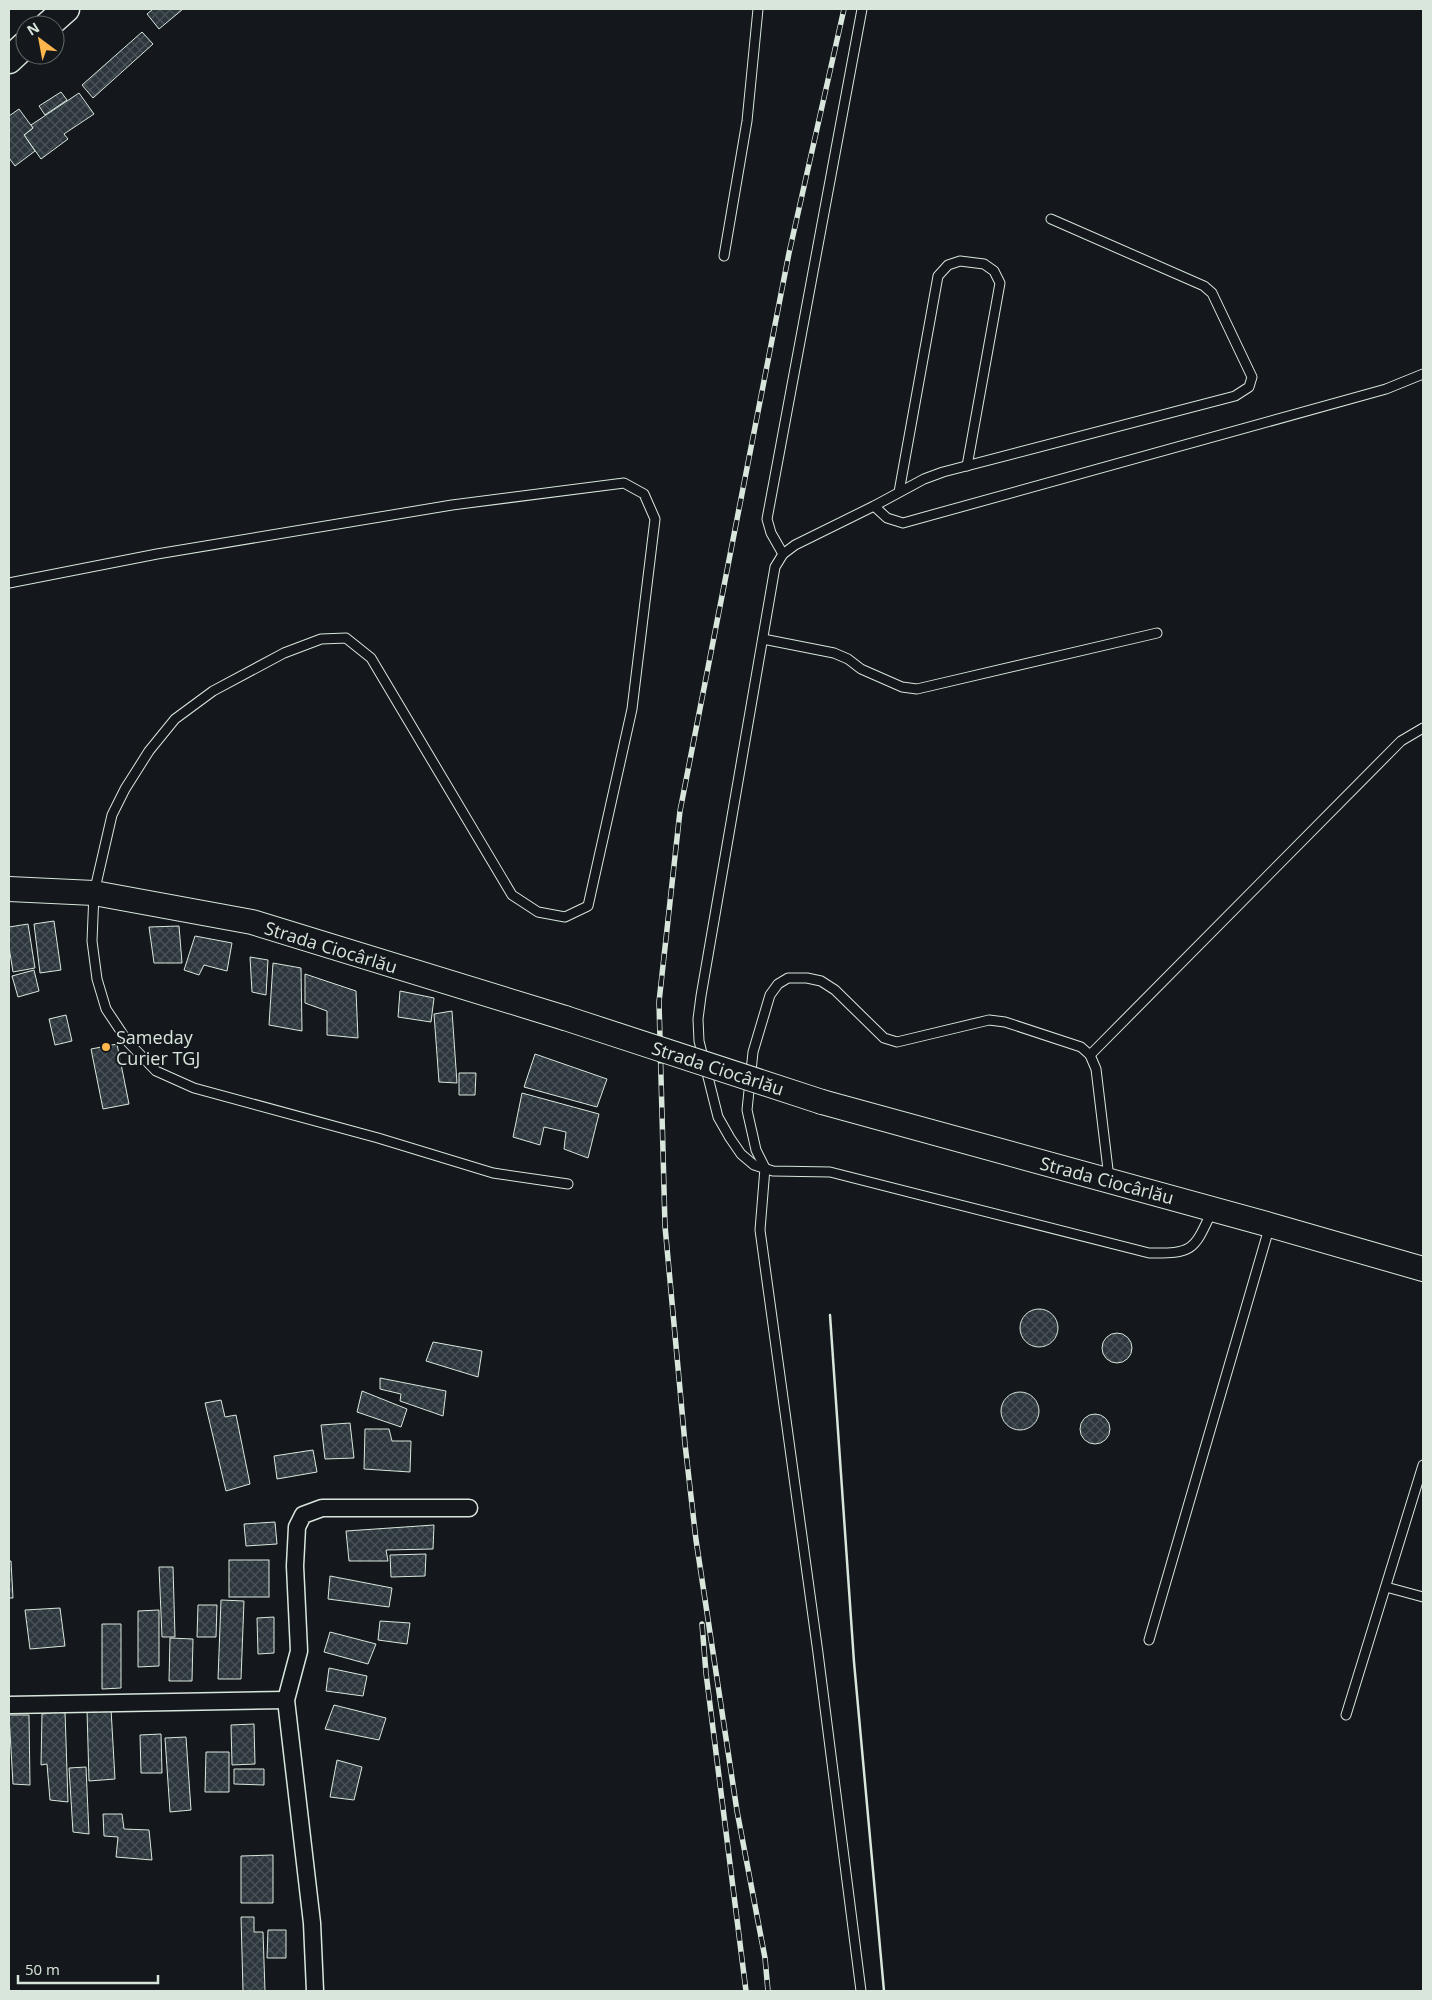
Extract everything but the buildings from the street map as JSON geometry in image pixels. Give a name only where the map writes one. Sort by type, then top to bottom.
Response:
[{"type":"main road","name":"Strada Ciocârlău","points":[[9,889],[94,893],[252,922],[564,1018],[822,1102],[1213,1209],[1423,1269]]},
{"type":"street","points":[[315,1991],[312,1923],[286,1700],[299,1651],[295,1566],[297,1527],[303,1515],[322,1508],[469,1508]]},
{"type":"street","points":[[9,1705],[286,1700]]},
{"type":"lane","points":[[724,256],[747,121],[758,9]]},
{"type":"lane","points":[[782,554],[771,533],[767,519],[862,9]]},
{"type":"lane","points":[[1051,219],[1204,286],[1212,293],[1252,377],[1249,387],[1235,396],[924,479],[795,545],[782,554],[775,567],[762,638],[698,1019],[699,1040],[718,1117],[741,1154],[754,1165],[773,1171],[830,1172],[1149,1253],[1171,1254],[1189,1249],[1197,1243],[1213,1209]]},
{"type":"lane","points":[[899,492],[938,276],[948,264],[960,261],[984,264],[994,271],[1000,283],[967,466]]},
{"type":"lane","points":[[874,506],[887,518],[903,522],[1386,389],[1423,374]]},
{"type":"lane","points":[[9,583],[157,554],[443,507],[624,484],[644,494],[654,518],[632,709],[588,906],[565,917],[538,912],[512,895],[371,658],[346,638],[321,639],[284,653],[212,691],[175,719],[149,751],[125,788],[112,815],[94,893],[92,941],[97,979],[106,1009],[128,1042],[156,1072],[194,1088],[378,1138],[493,1173],[568,1184]]},
{"type":"lane","points":[[762,638],[834,653],[862,669],[902,687],[917,689],[1157,633]]},
{"type":"lane","points":[[1090,1056],[1401,741],[1423,728]]},
{"type":"lane","points":[[861,1991],[818,1653],[760,1230],[765,1168],[756,1150],[746,1110],[753,1052],[770,995],[778,984],[788,978],[807,978],[821,981],[835,990],[884,1038],[897,1042],[989,1020],[1006,1022],[1081,1047],[1090,1056],[1096,1069],[1110,1181]]},
{"type":"lane","points":[[1149,1640],[1270,1225]]},
{"type":"lane","points":[[1346,1715],[1423,1465]]},
{"type":"lane","points":[[1386,1587],[1423,1597]]},
{"type":"railway","points":[[768,1991],[765,1958],[737,1811],[696,1540],[685,1444],[665,1226],[659,1002],[680,811],[789,253],[844,9]]},
{"type":"railway","points":[[702,1624],[706,1673],[746,1991]]},
{"type":"wall","points":[[830,1315],[854,1662],[884,1991]]},
{"type":"place","name":"Sameday Curier TGJ","points":[[106,1047]]}]
